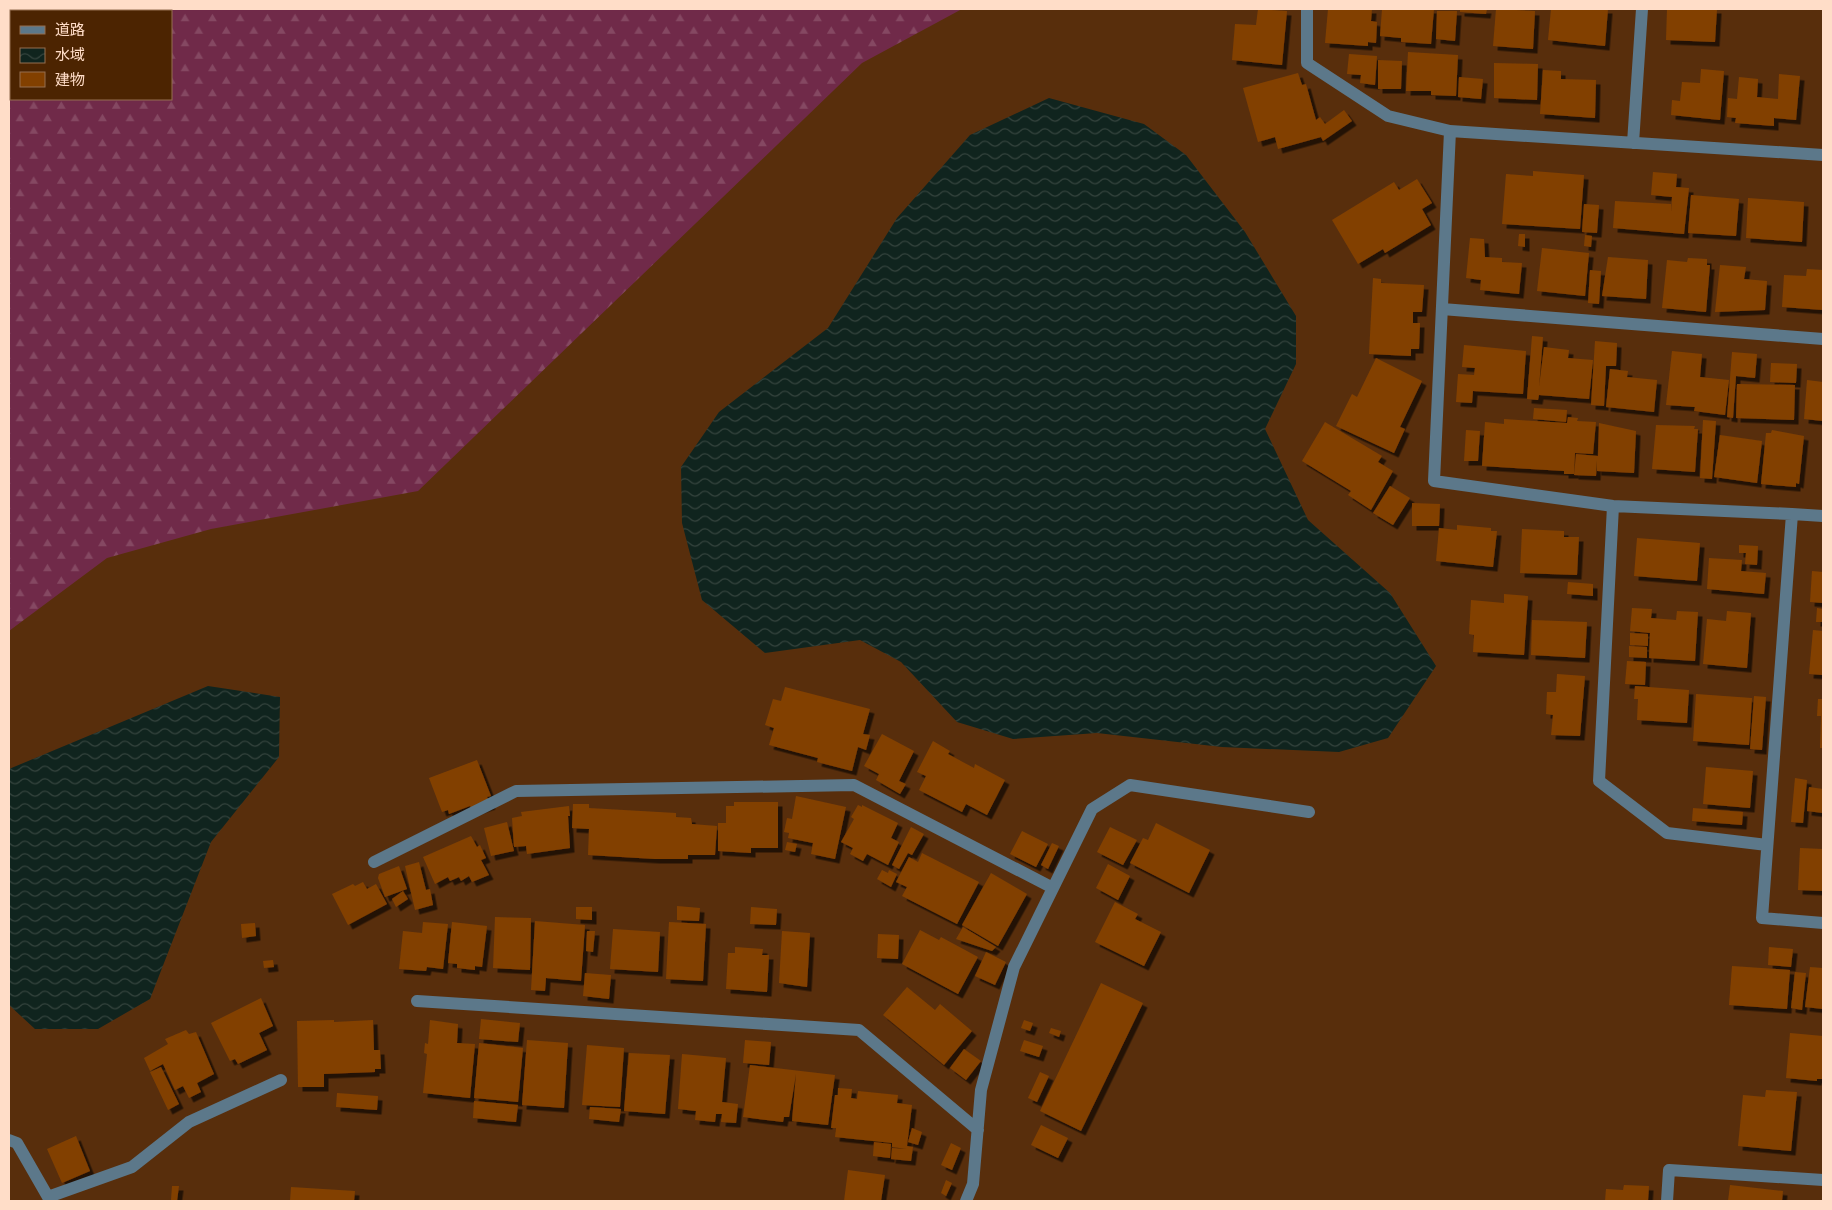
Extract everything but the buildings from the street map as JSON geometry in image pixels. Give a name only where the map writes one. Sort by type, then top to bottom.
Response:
[{"type":"street","points":[[1307,9],[1307,63],[1388,116],[1450,131],[1823,155]]},
{"type":"street","points":[[1633,143],[1642,9]]},
{"type":"street","points":[[1450,131],[1434,481],[1613,506],[1823,516]]},
{"type":"street","points":[[1442,309],[1823,339]]},
{"type":"street","points":[[1613,506],[1599,781],[1667,833],[1767,845]]},
{"type":"street","points":[[1792,514],[1762,918],[1823,923]]},
{"type":"street","points":[[374,862],[516,791],[854,785],[1053,888]]},
{"type":"street","points":[[966,1201],[973,1184],[981,1090],[1014,967],[1092,809],[1130,785],[1309,812]]},
{"type":"street","points":[[418,1001],[858,1030],[978,1130]]},
{"type":"street","points":[[9,1140],[17,1143],[48,1196],[132,1168],[189,1122],[281,1080]]},
{"type":"street","points":[[1667,1201],[1669,1170],[1823,1180]]},
{"type":"green space","points":[[9,9],[962,9],[862,63],[418,491],[211,529],[107,558],[9,631]]},
{"type":"water","points":[[1049,98],[1144,124],[1186,155],[1245,232],[1296,316],[1296,364],[1265,429],[1308,520],[1390,593],[1436,666],[1388,738],[1339,752],[1222,747],[1097,733],[1013,739],[957,722],[901,662],[860,640],[765,653],[702,600],[682,523],[681,467],[719,412],[828,328],[897,218],[970,135]]},
{"type":"water","points":[[208,686],[280,697],[279,757],[211,842],[150,999],[98,1029],[35,1029],[9,1005],[9,769]]}]
